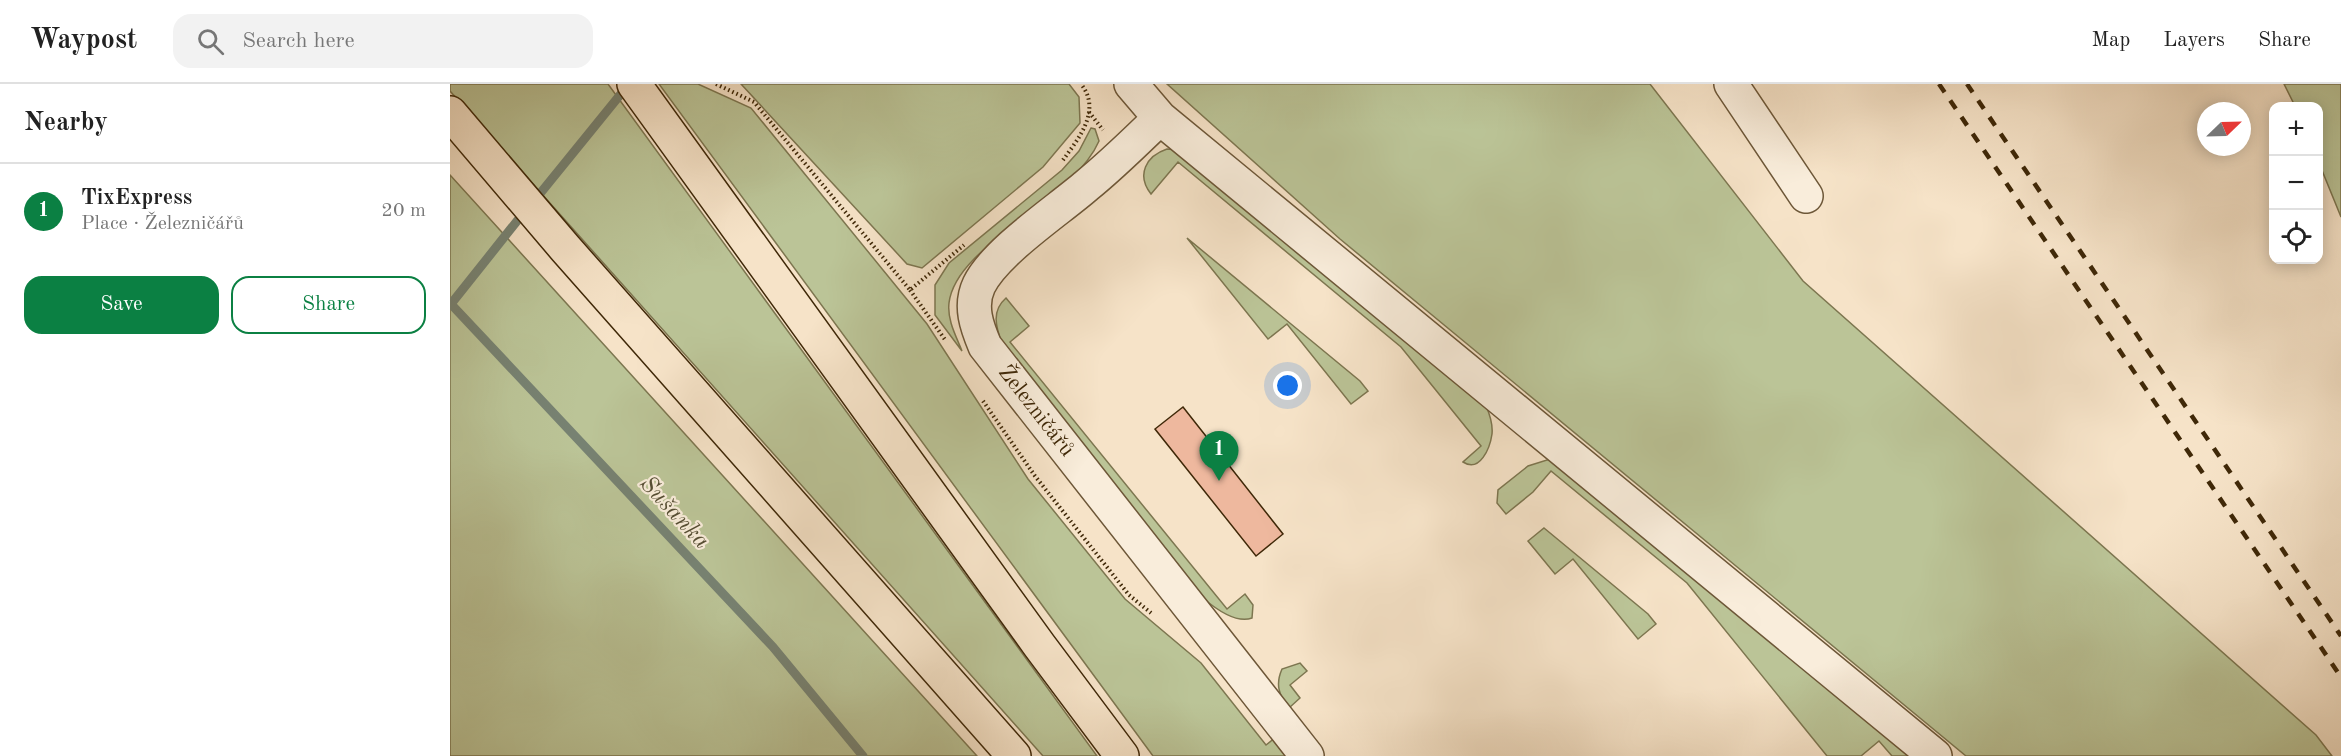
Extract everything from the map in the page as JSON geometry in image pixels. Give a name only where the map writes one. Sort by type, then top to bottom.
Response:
[{"type":"main road","points":[[634,84],[1039,645],[1122,756]]},
{"type":"main road","points":[[450,113],[565,248],[1014,756]]},
{"type":"street","points":[[1131,84],[1160,118],[1935,756]]},
{"type":"street","points":[[1731,84],[1806,196]]},
{"type":"street","name":"Železničářů","points":[[1160,118],[1088,184],[993,263],[978,286],[974,305],[976,326],[986,346],[1307,756]]},
{"type":"path","points":[[716,84],[754,102],[910,290],[965,244]]},
{"type":"path","points":[[1057,168],[1084,130],[1089,111],[1088,93],[1080,84]]},
{"type":"green space","points":[[450,84],[608,84],[1097,756],[1043,756],[450,91]]},
{"type":"green space","points":[[659,84],[698,84],[751,108],[927,324],[1028,479],[1125,599],[1201,663],[1266,745],[1276,737],[1292,756],[1153,756]]},
{"type":"green space","points":[[741,84],[1069,84],[1079,97],[1080,123],[1043,167],[922,268],[907,264]]},
{"type":"green space","points":[[1167,84],[1650,84],[1803,281],[2316,735],[2332,756],[1966,756],[1340,239]]},
{"type":"green space","points":[[2284,84],[2341,84],[2341,217],[2323,173],[2323,102],[2293,102]]},
{"type":"green space","points":[[1091,128],[1095,129],[1099,141],[1085,163],[1066,184],[972,261],[956,282],[949,303],[949,316],[962,351],[935,315],[935,285],[949,263],[1062,170],[1079,151]]},
{"type":"green space","points":[[1167,149],[1179,150],[1486,406],[1491,420],[1492,434],[1489,446],[1479,462],[1469,465],[1463,462],[1481,446],[1401,347],[1178,162],[1151,194],[1144,180],[1146,167],[1154,156]]},
{"type":"green space","points":[[450,175],[977,756],[450,756]]},
{"type":"green space","points":[[1187,238],[1360,381],[1368,391],[1351,404],[1287,324],[1268,339]]},
{"type":"green space","points":[[1006,298],[1029,326],[1010,342],[1227,609],[1245,594],[1253,605],[1252,618],[1233,617],[1204,599],[1002,344],[996,320],[998,308]]},
{"type":"green space","points":[[1550,459],[1909,756],[1892,756],[1879,741],[1861,756],[1827,756],[1687,583],[1551,471],[1533,492],[1506,514],[1497,503],[1498,490],[1528,466]]},
{"type":"green space","points":[[1544,528],[1648,614],[1656,624],[1638,639],[1573,559],[1555,574],[1528,541]]},
{"type":"green space","points":[[1300,663],[1307,671],[1290,685],[1300,698],[1289,708],[1279,690],[1280,675],[1282,669]]},
{"type":"building","points":[[1183,407],[1283,534],[1256,556],[1155,429]]},
{"type":"waterway","points":[[534,201],[629,84]]},
{"type":"waterway","points":[[451,304],[525,211]]},
{"type":"waterway","name":"Sušanka","points":[[450,303],[773,647],[863,756]]},
{"type":"railway","points":[[1939,84],[2341,677]]},
{"type":"railway","points":[[1967,84],[2341,636]]},
{"type":"place","name":"TixExpress","points":[[1219,481]]}]
